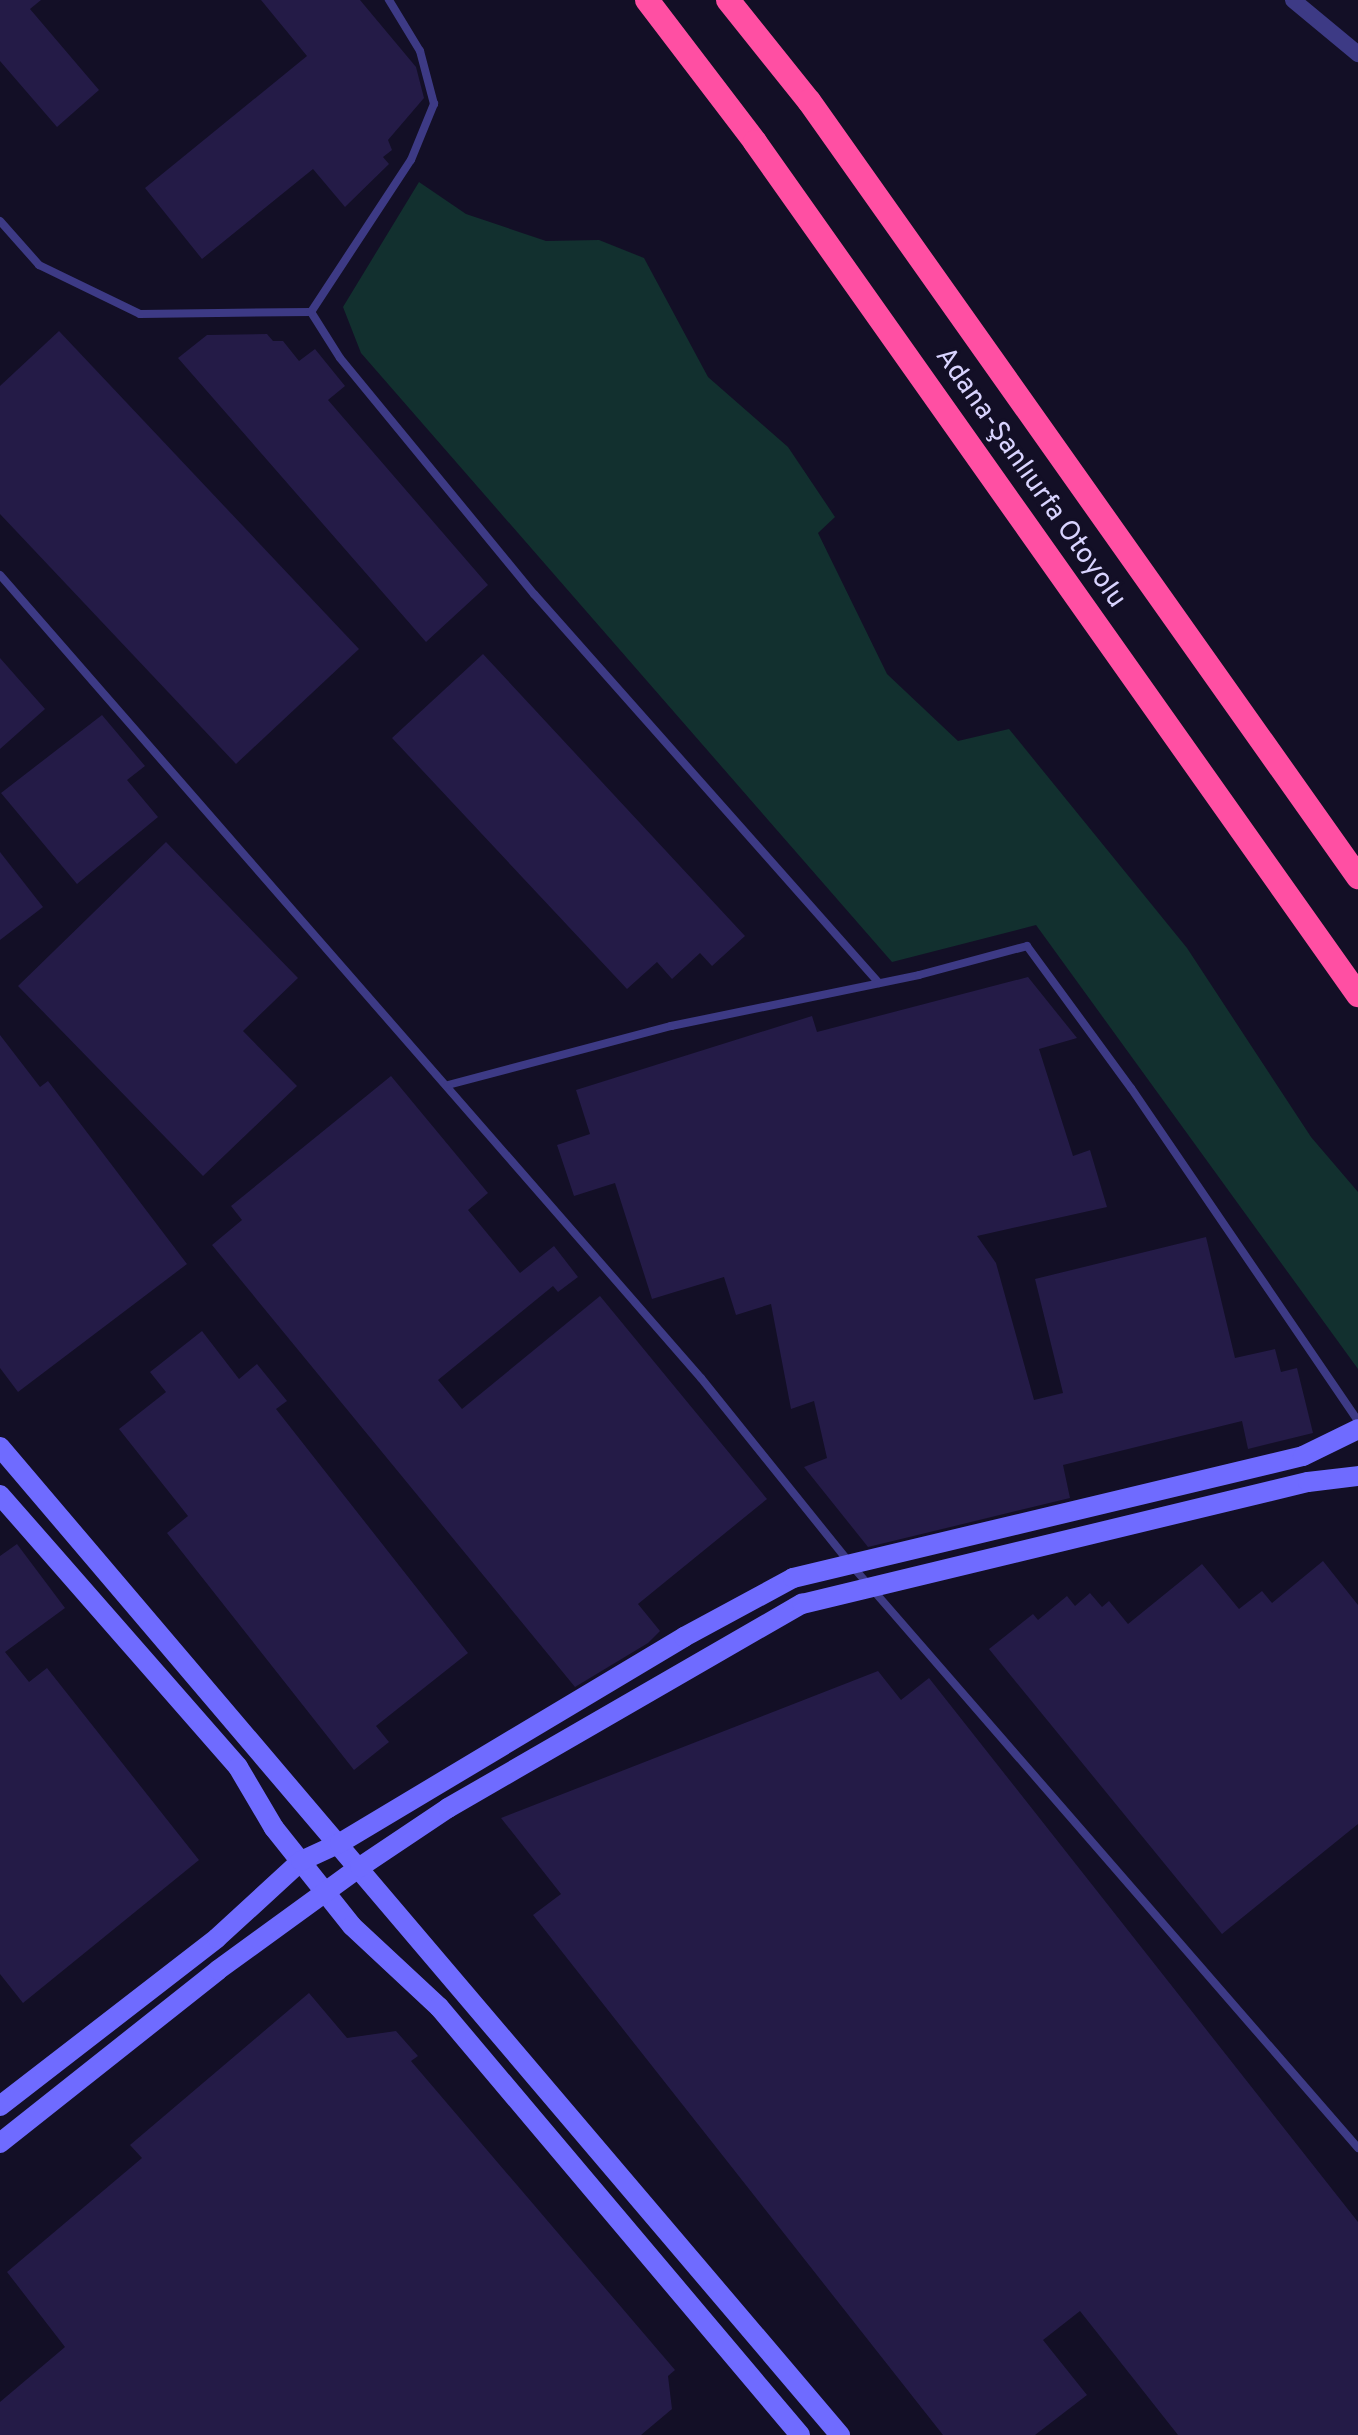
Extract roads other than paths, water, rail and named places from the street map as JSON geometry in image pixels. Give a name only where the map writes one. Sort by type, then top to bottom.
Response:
[{"type":"highway","name":"Adana-Şanlıurfa Otoyolu","points":[[647,0],[773,167],[1358,995]]},
{"type":"highway","name":"Adana-Şanlıurfa Otoyolu","points":[[728,0],[809,101],[1358,877]]},
{"type":"street","points":[[1293,0],[1358,54]]},
{"type":"street","points":[[0,2106],[217,1938],[301,1861],[340,1843],[779,1586],[1303,1456],[1358,1429]]},
{"type":"street","points":[[0,1447],[340,1843],[840,2435]]},
{"type":"street","points":[[0,2143],[360,1867],[448,1808],[802,1604],[874,1590],[1308,1482],[1358,1476]]},
{"type":"street","points":[[0,1495],[238,1767],[301,1861],[328,1891],[352,1926],[439,2007],[800,2435]]},
{"type":"street","points":[[60,2061],[75,2083]]},
{"type":"lane","points":[[311,312],[411,160],[434,104],[420,51],[389,0]]},
{"type":"lane","points":[[0,221],[39,265],[140,314],[311,312]]},
{"type":"lane","points":[[311,312],[340,358],[534,594],[879,983]]},
{"type":"lane","points":[[0,575],[701,1378],[853,1567],[1358,2148]]},
{"type":"lane","points":[[448,1085],[671,1026],[879,983],[1027,946],[1131,1088],[1358,1421]]}]
